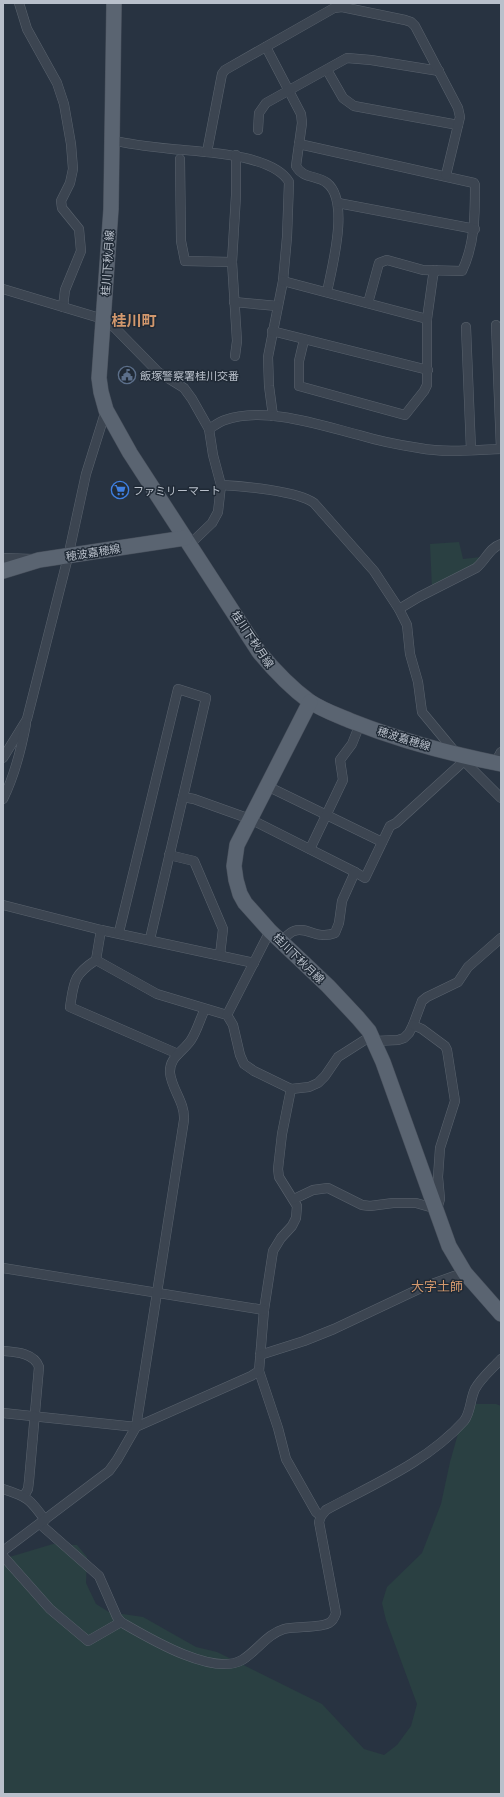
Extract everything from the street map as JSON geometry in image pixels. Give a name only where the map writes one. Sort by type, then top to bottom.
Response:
[{"type":"main road","name":"桂川下秋月線","points":[[114,3],[111,209],[100,378],[106,410],[130,454],[215,581],[260,652],[276,672],[310,702],[250,819],[236,850],[234,866],[240,894],[244,903],[358,1018],[372,1038],[383,1062],[449,1246],[462,1270],[501,1314]]},
{"type":"main road","name":"穂波嘉穂線","points":[[3,571],[39,560],[187,541]]},
{"type":"main road","name":"穂波嘉穂線","points":[[310,702],[332,713],[360,724],[460,757],[499,759]]},
{"type":"street","points":[[19,3],[27,29],[57,83],[64,104],[70,144],[73,169],[70,183],[61,201],[62,208],[79,230],[81,251],[65,290],[63,307]]},
{"type":"street","points":[[206,152],[222,74],[225,70],[334,8],[342,7],[411,22],[458,108],[460,117],[446,175]]},
{"type":"street","points":[[266,47],[301,114],[302,123],[296,160],[298,171],[304,175],[327,182],[333,190],[338,203],[338,233],[334,263],[327,292]]},
{"type":"street","points":[[258,130],[259,113],[261,108],[266,103],[347,58],[439,71]]},
{"type":"street","points":[[327,70],[343,98],[354,106],[458,125]]},
{"type":"street","points":[[112,140],[131,144],[236,155],[280,171],[289,182],[287,237],[283,281],[268,357],[269,386],[274,416]]},
{"type":"street","points":[[299,144],[446,175],[474,183],[475,185],[475,229],[467,263],[462,271],[423,270],[387,260],[379,263],[368,303]]},
{"type":"street","points":[[235,356],[237,341],[232,262],[236,195],[236,155]]},
{"type":"street","points":[[180,159],[181,241],[185,262],[232,262]]},
{"type":"street","points":[[338,203],[475,229]]},
{"type":"street","points":[[304,340],[299,361],[299,386],[404,414],[424,391],[426,385],[428,370],[426,319],[432,276],[435,270]]},
{"type":"street","points":[[283,281],[426,319]]},
{"type":"street","points":[[3,289],[103,319],[115,328],[158,372],[184,388],[209,429],[213,455],[221,485],[218,512],[212,523],[187,541]]},
{"type":"street","points":[[234,302],[277,306]]},
{"type":"street","points":[[209,429],[224,420],[242,417],[274,416],[310,422],[361,436],[443,452],[501,449],[496,326]]},
{"type":"street","points":[[466,328],[471,450]]},
{"type":"street","points":[[272,331],[428,370]]},
{"type":"street","points":[[3,799],[13,779],[22,747],[27,719],[68,557],[86,474],[106,410]]},
{"type":"street","points":[[221,485],[276,491],[310,499],[374,571],[399,609],[407,625],[410,654],[418,682],[422,712],[460,757],[501,798]]},
{"type":"street","points":[[399,609],[476,568],[482,563],[492,548],[501,544]]},
{"type":"street","points":[[3,558],[20,557],[39,560]]},
{"type":"street","points":[[119,932],[178,689],[206,698],[150,939]]},
{"type":"street","points":[[3,758],[27,719]]},
{"type":"street","points":[[310,849],[343,780],[340,760],[352,744],[360,724]]},
{"type":"street","points":[[183,797],[194,799],[250,819],[365,878],[390,826],[396,823],[460,757]]},
{"type":"street","points":[[267,786],[382,842]]},
{"type":"street","points":[[169,856],[194,861],[223,929],[220,955]]},
{"type":"street","points":[[227,1015],[254,963],[276,936],[303,930],[319,936],[335,934],[339,923],[342,902],[355,872]]},
{"type":"street","points":[[3,905],[101,930],[119,932],[254,963]]},
{"type":"street","points":[[96,960],[101,930]]},
{"type":"street","points":[[96,960],[157,994],[227,1015],[233,1025],[240,1055],[244,1064],[254,1071],[292,1089],[309,1087],[318,1083],[325,1076],[338,1057],[372,1038],[398,1040],[409,1033],[422,1001],[426,997],[458,982],[468,967],[501,938]]},
{"type":"street","points":[[96,960],[84,967],[74,980],[70,1007],[178,1054]]},
{"type":"street","points":[[3,1551],[108,1471],[117,1460],[136,1427],[184,1120],[183,1106],[172,1082],[170,1073],[172,1060],[190,1041],[205,1009]]},
{"type":"street","points":[[294,1199],[313,1190],[328,1188],[362,1205],[370,1206],[393,1203],[409,1203],[429,1206],[437,1209],[440,1199],[438,1177],[440,1148],[455,1100],[448,1050],[445,1046],[413,1025]]},
{"type":"street","points":[[292,1089],[282,1134],[278,1169],[279,1177],[294,1199],[296,1206],[296,1218],[292,1226],[281,1238],[274,1252],[264,1310],[258,1371],[278,1428],[286,1459],[316,1512],[321,1516]]},
{"type":"street","points":[[3,1268],[264,1310]]},
{"type":"street","points":[[260,1355],[316,1336],[421,1288],[457,1274],[462,1270]]},
{"type":"street","points":[[3,1351],[20,1353],[28,1356],[38,1363],[39,1367],[29,1481],[28,1489],[24,1496]]},
{"type":"street","points":[[3,1489],[24,1496],[32,1501],[42,1522],[98,1576],[117,1617],[121,1622],[180,1654],[226,1664],[234,1663],[243,1659],[275,1632],[329,1623],[336,1613],[319,1522],[321,1516],[326,1510],[398,1473],[451,1433],[465,1419],[474,1390],[482,1378],[501,1359]]},
{"type":"street","points":[[3,1413],[136,1427],[251,1376],[258,1371]]},
{"type":"street","points":[[3,1556],[50,1609],[88,1641],[121,1622]]},
{"type":"green space","points":[[459,542],[463,559],[481,557],[478,562],[432,588],[430,544]]},
{"type":"green space","points":[[476,1404],[496,1404],[501,1406],[501,1794],[3,1794],[3,1559],[53,1544],[77,1545],[87,1557],[86,1583],[96,1604],[109,1612],[143,1617],[196,1647],[217,1652],[322,1704],[364,1749],[384,1755],[397,1745],[411,1726],[417,1704],[386,1620],[382,1603],[387,1587],[422,1553],[441,1504],[450,1462],[463,1416]]},
{"type":"place","name":"飯塚警察署桂川交番","points":[[127,375]]},
{"type":"place","name":"ファミリーマート","points":[[120,490]]},
{"type":"district","name":"桂川町","points":[[134,320]]},
{"type":"district","name":"大字土師","points":[[437,1286]]}]
